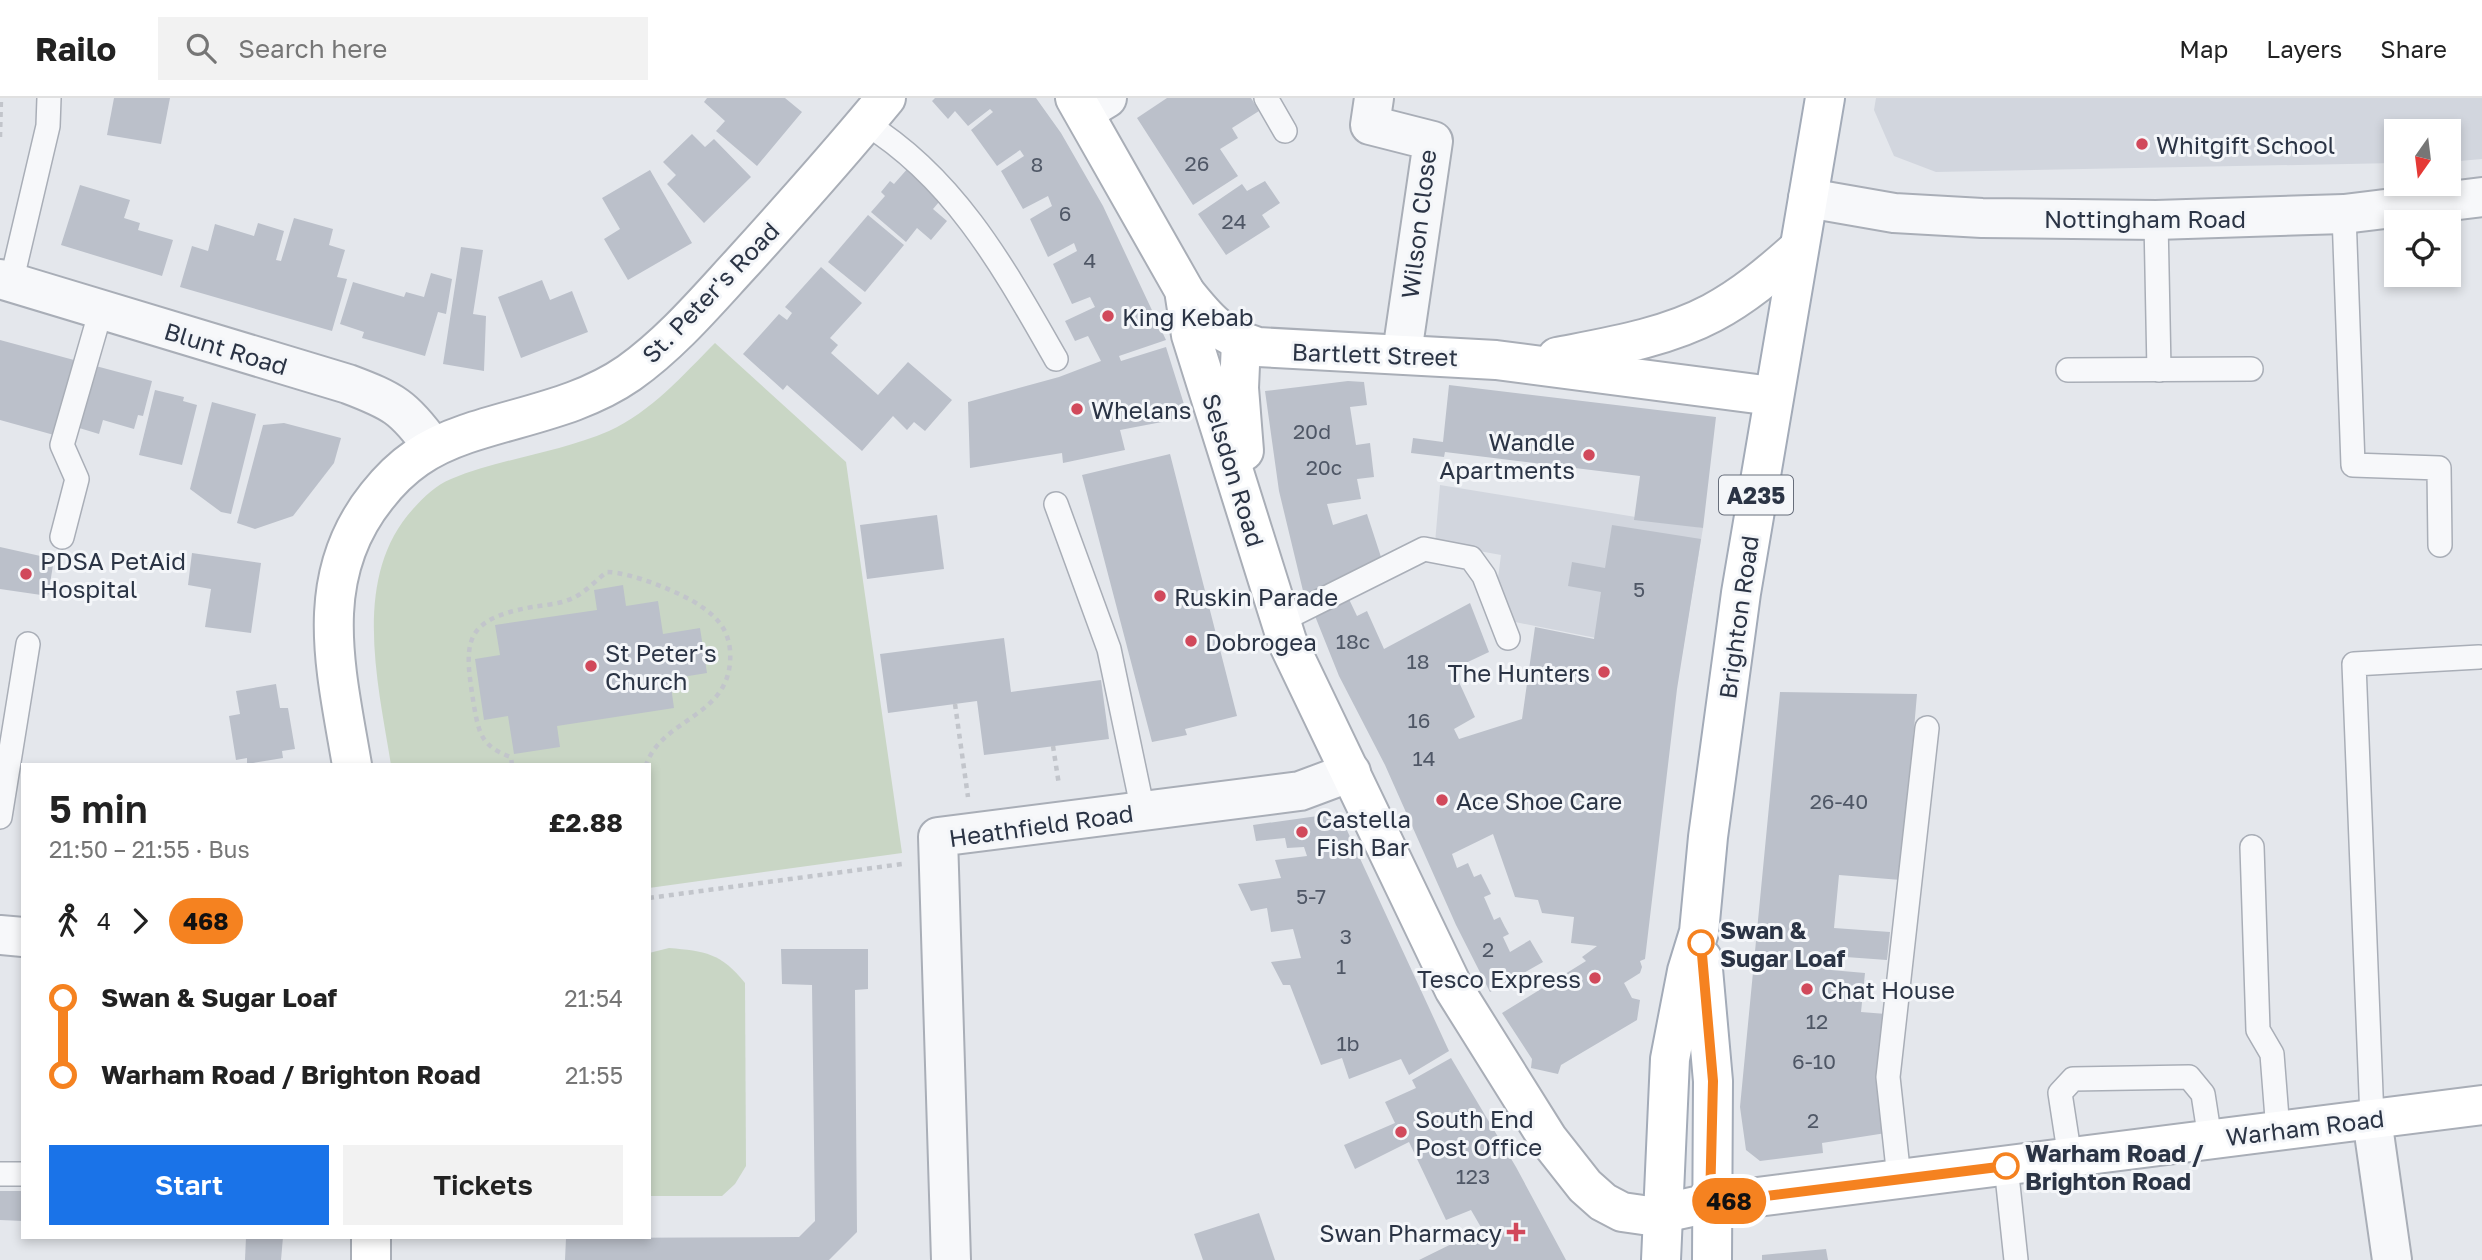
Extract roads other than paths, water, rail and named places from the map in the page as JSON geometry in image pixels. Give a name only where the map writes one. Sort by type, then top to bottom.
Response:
[{"type":"main road","name":"Brighton Road","points":[[1710,1203],[1713,1081],[1699,932],[1708,837],[1741,593],[1772,396],[1825,98]]},
{"type":"main road","name":"Selsdon Road","points":[[1089,103],[1184,290],[1191,335],[1230,467],[1248,507],[1280,621],[1312,698],[1351,772],[1435,950],[1480,1033],[1548,1139],[1585,1186],[1603,1202],[1622,1212],[1641,1216],[1663,1198]]},
{"type":"main road","name":"St. Peter's Road","points":[[352,763],[334,642],[333,608],[338,571],[347,543],[369,505],[400,469],[432,446],[580,400],[632,370],[692,317],[876,111]]},
{"type":"main road","name":"Bartlett Street","points":[[1509,362],[1587,351],[1694,321],[1756,285],[1798,249]]},
{"type":"main road","name":"Bartlett Street","points":[[1184,290],[1215,328],[1241,342],[1273,350],[1402,353],[1509,362],[1716,386],[1772,396]]},
{"type":"main road","points":[[1241,342],[1239,388],[1248,507]]},
{"type":"main road","name":"Brighton Road","points":[[1663,1198],[1670,1059],[1687,971],[1699,932]]},
{"type":"main road","name":"Warham Road","points":[[1663,1198],[1710,1203],[2482,1105]]},
{"type":"main road","name":"A235","points":[[1661,1260],[1663,1198]]},
{"type":"main road","name":"A235","points":[[1710,1203],[1712,1260]]},
{"type":"main road","points":[[371,1239],[371,1260]]},
{"type":"street","name":"Wilson Close","points":[[1374,98],[1370,125],[1433,141],[1402,353]]},
{"type":"street","name":"Nottingham Road","points":[[1808,198],[1894,213],[1982,218],[2156,220],[2344,214],[2482,197]]},
{"type":"street","name":"Blunt Road","points":[[5,281],[348,384],[388,400],[410,416],[432,446]]},
{"type":"street","name":"Heathfield Road","points":[[951,1260],[938,837],[1300,791],[1351,772]]},
{"type":"street","points":[[0,934],[21,937]]},
{"type":"street","points":[[2372,1119],[2392,1260]]},
{"type":"lane","points":[[5,281],[48,126],[49,98]]},
{"type":"lane","points":[[1266,98],[1285,131]]},
{"type":"lane","points":[[876,111],[890,138],[951,194],[1002,263],[1056,359]]},
{"type":"lane","points":[[2344,214],[2353,465],[2439,468],[2440,545]]},
{"type":"lane","points":[[2156,220],[2159,370]]},
{"type":"lane","points":[[62,537],[77,479],[62,445],[101,310]]},
{"type":"lane","points":[[2068,370],[2251,369]]},
{"type":"lane","points":[[1056,504],[1110,649],[1143,811]]},
{"type":"lane","points":[[1280,621],[1424,549],[1471,558],[1485,576],[1508,638]]},
{"type":"lane","points":[[0,817],[28,644]]},
{"type":"lane","points":[[2372,1119],[2354,664],[2479,657]]},
{"type":"lane","points":[[1899,1178],[1888,1077],[1927,728]]},
{"type":"lane","points":[[2252,847],[2258,1030],[2272,1054],[2278,1131]]},
{"type":"lane","points":[[2070,1158],[2060,1093],[2073,1079],[2189,1077],[2203,1094],[2210,1139]]},
{"type":"lane","points":[[2006,1166],[2016,1260]]},
{"type":"lane","points":[[0,1174],[21,1174]]},
{"type":"place","name":"Whitgift School","points":[[2142,144]]},
{"type":"place","name":"King Kebab","points":[[1108,316]]},
{"type":"place","name":"Whelans","points":[[1077,409]]},
{"type":"place","name":"Wandle Apartments","points":[[1589,455]]},
{"type":"place","name":"PDSA PetAid Hospital","points":[[26,574]]},
{"type":"place","name":"Ruskin Parade","points":[[1160,596]]},
{"type":"place","name":"Dobrogea","points":[[1191,641]]},
{"type":"place","name":"St Peter's Church","points":[[591,666]]},
{"type":"place","name":"The Hunters","points":[[1604,672]]},
{"type":"place","name":"Ace Shoe Care","points":[[1442,800]]},
{"type":"place","name":"Castella Fish Bar","points":[[1302,832]]},
{"type":"place","name":"Swan & Sugar Loaf","points":[[1701,943]]},
{"type":"place","name":"Tesco Express","points":[[1595,978]]},
{"type":"place","name":"Chat House","points":[[1807,989]]},
{"type":"place","name":"South End Post Office","points":[[1401,1132]]},
{"type":"place","name":"Warham Road / Brighton Road","points":[[2006,1166]]},
{"type":"place","name":"Swan Pharmacy","points":[[1516,1232]]}]
